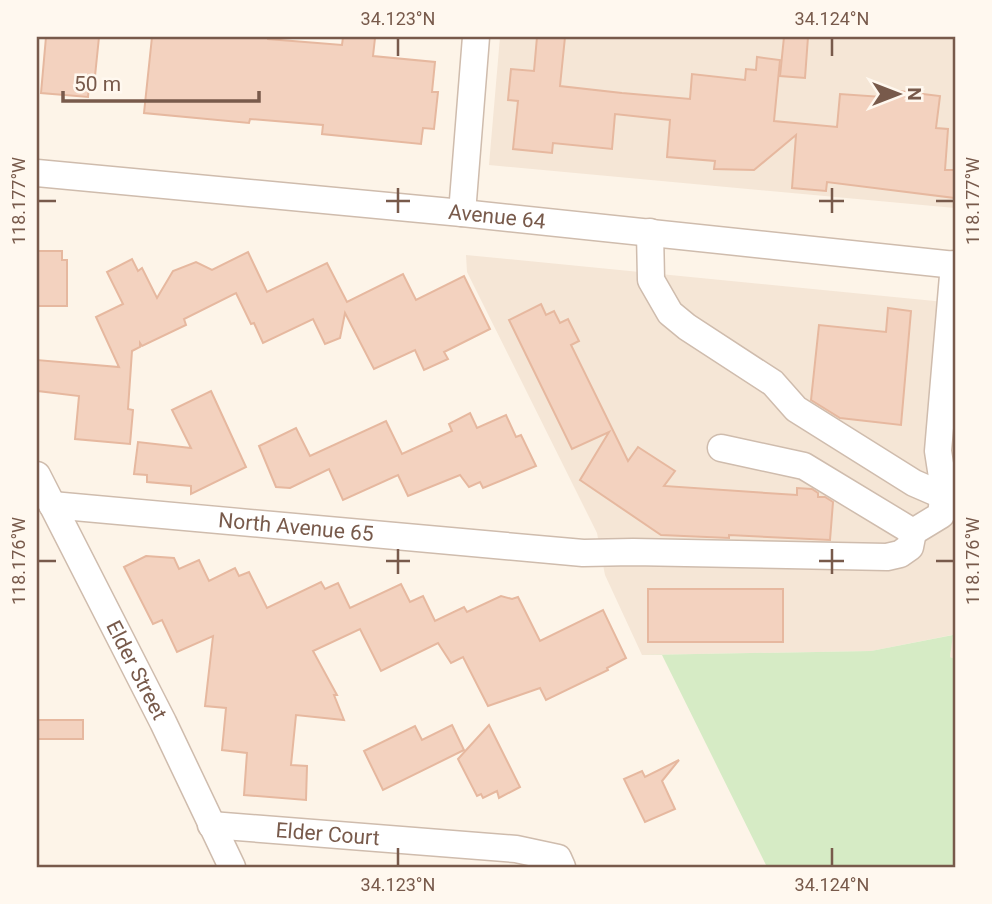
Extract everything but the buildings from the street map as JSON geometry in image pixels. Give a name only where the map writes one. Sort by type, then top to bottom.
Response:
[{"type":"street","points":[[462,212],[476,37]]},
{"type":"street","name":"Avenue 64","points":[[37,173],[462,212],[955,265]]},
{"type":"street","points":[[650,232],[651,280],[670,313],[773,383],[796,410],[914,483],[949,496]]},
{"type":"street","points":[[721,448],[804,466],[913,533],[941,515],[949,496],[938,451],[955,265]]},
{"type":"street","name":"Elder Street","points":[[37,475],[163,722],[232,867]]},
{"type":"street","name":"North Avenue 65","points":[[52,505],[583,553],[887,557],[900,554],[910,547],[913,533]]},
{"type":"street","name":"Elder Court","points":[[211,825],[516,849],[558,859],[562,867]]},
{"type":"shaded area","points":[[500,37],[955,37],[955,208],[489,165]]},
{"type":"shaded area","points":[[466,255],[955,303],[955,659],[950,657],[952,635],[871,651],[642,655],[605,575],[597,533],[467,272]]},
{"type":"green space","points":[[953,635],[950,657],[955,659],[955,867],[767,867],[662,655],[642,655],[871,651]]}]
